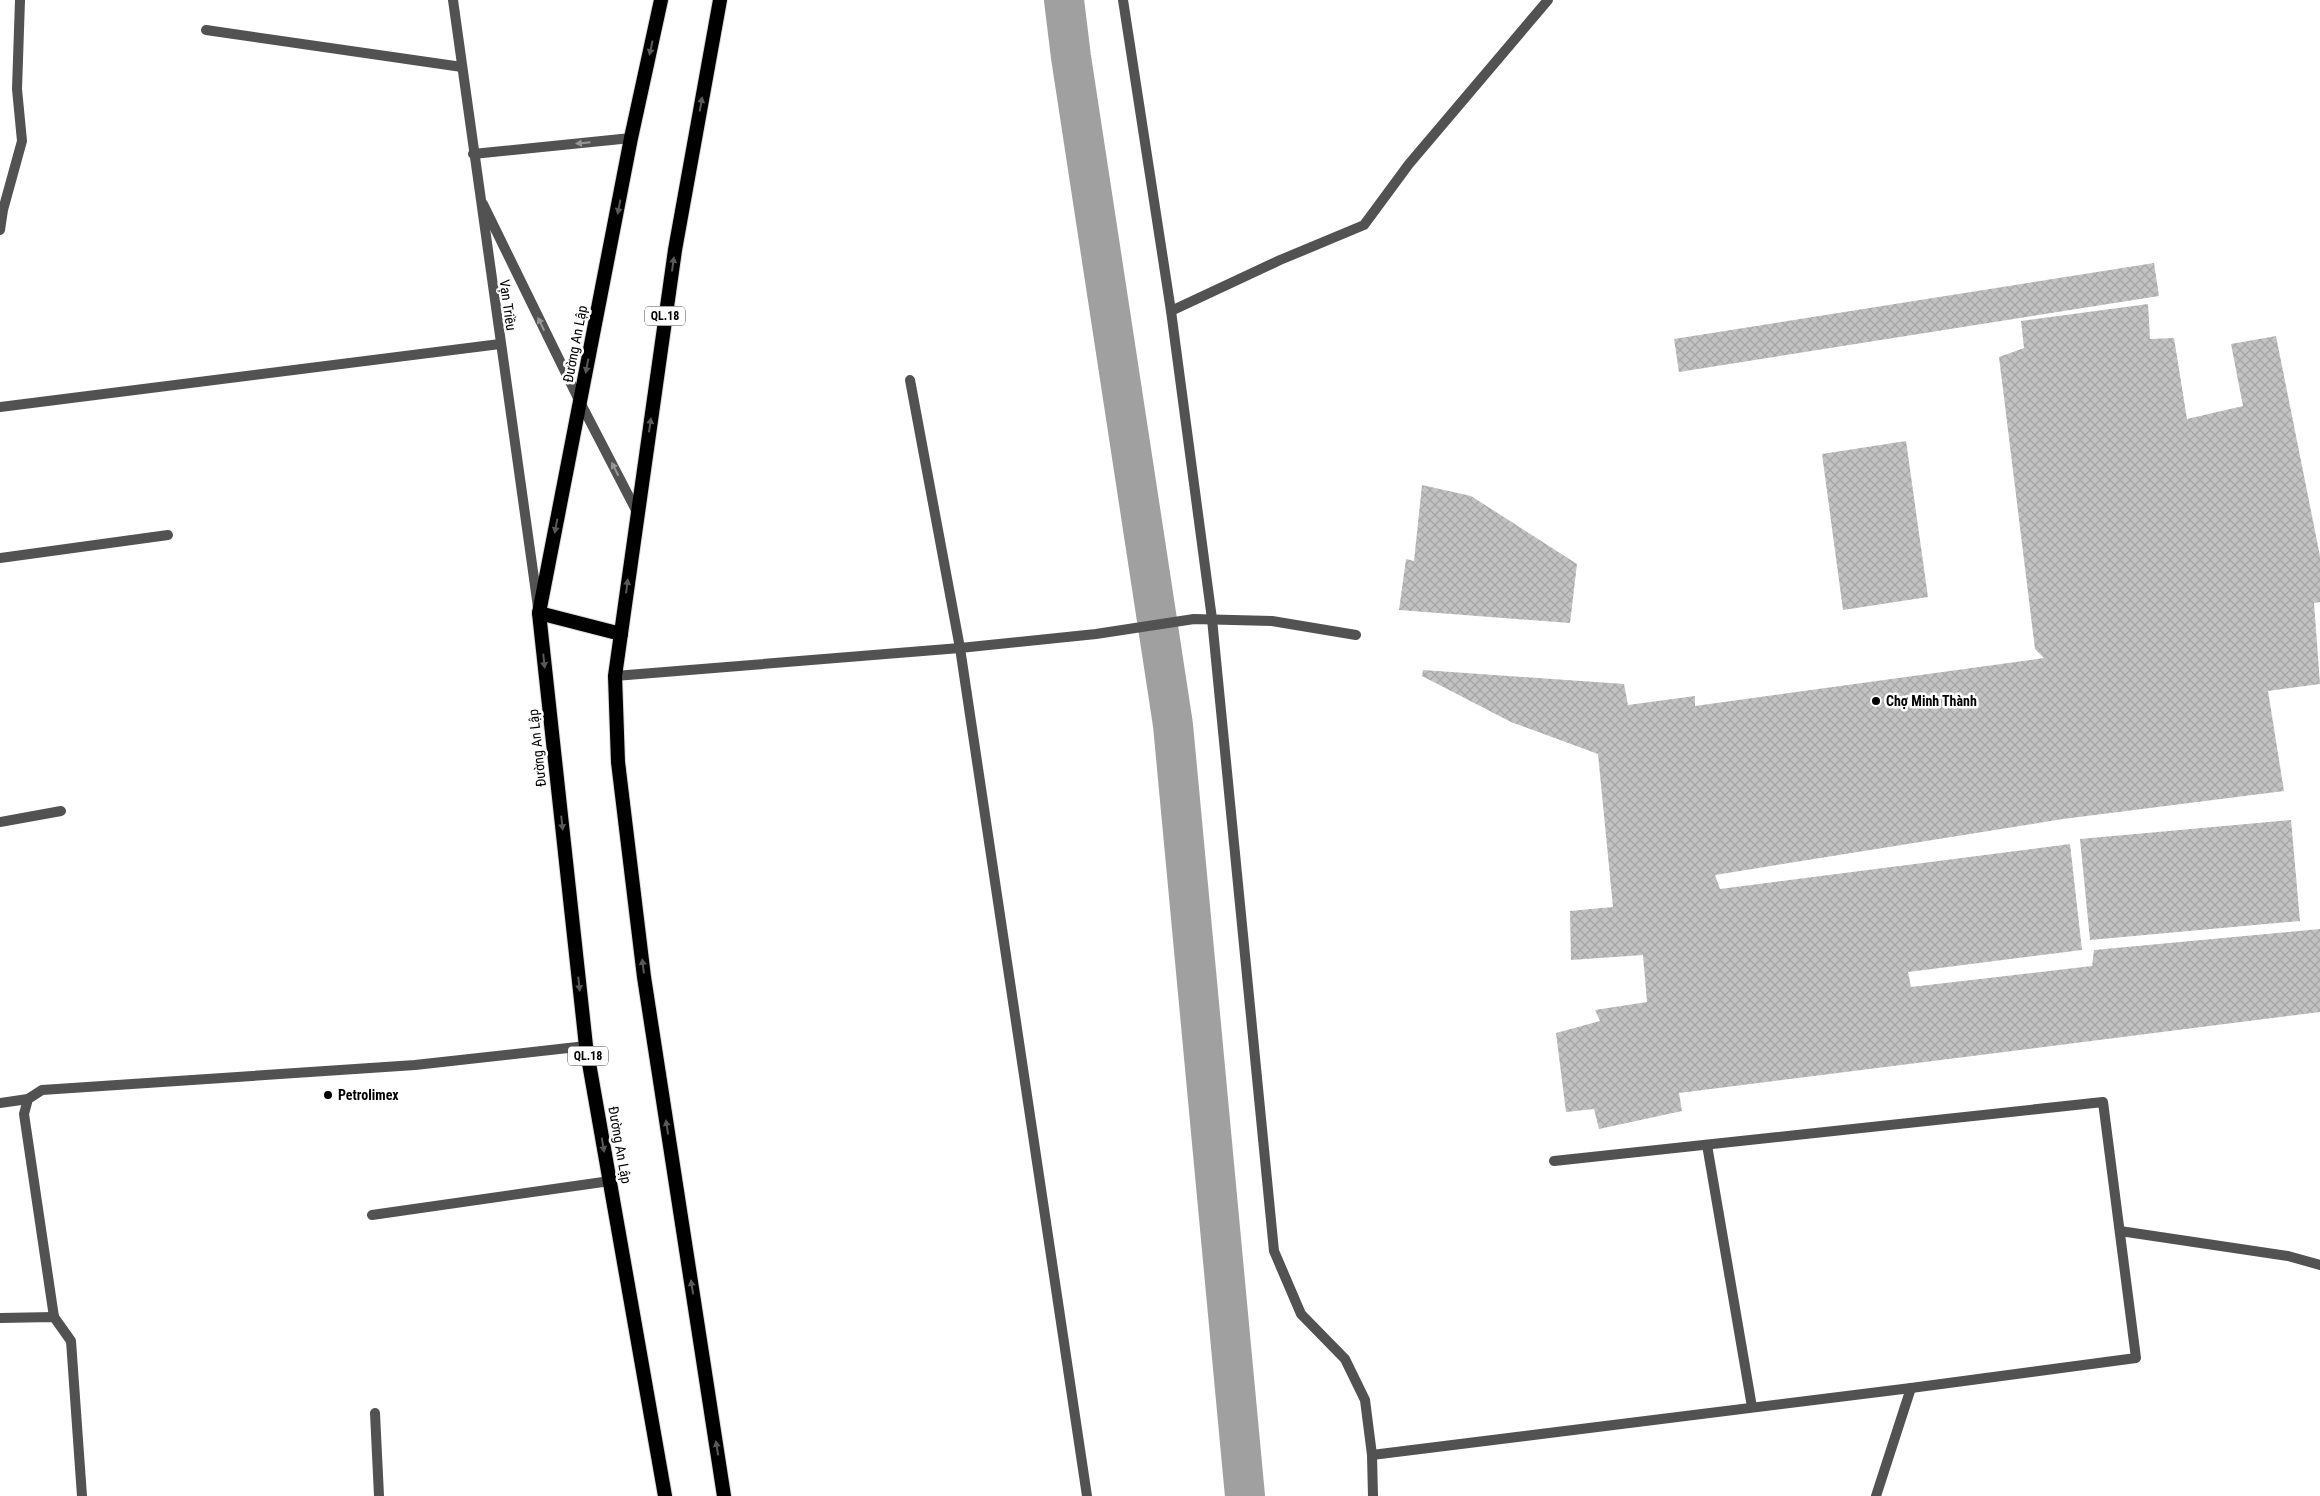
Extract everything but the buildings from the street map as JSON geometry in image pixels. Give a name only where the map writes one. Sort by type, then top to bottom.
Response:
[{"type":"highway","name":"Đường An Lập","points":[[661,0],[631,138],[539,613],[586,1046],[665,1496]]},
{"type":"highway","name":"QL.18","points":[[720,0],[675,250],[615,676],[618,762],[644,976],[724,1496]]},
{"type":"highway","points":[[539,613],[621,634]]},
{"type":"street","points":[[0,230],[3,210],[22,141],[17,89],[20,0]]},
{"type":"street","name":"Vạn Triều","points":[[453,0],[473,154],[539,613]]},
{"type":"street","points":[[1123,0],[1171,311],[1212,619],[1274,1251],[1301,1314],[1346,1359],[1365,1400],[1372,1455],[1373,1496]]},
{"type":"street","points":[[1171,311],[1280,260],[1364,225],[1409,164],[1548,0]]},
{"type":"street","points":[[206,30],[462,67]]},
{"type":"street","points":[[473,154],[631,138]]},
{"type":"street","points":[[479,196],[580,402],[637,512]]},
{"type":"street","points":[[0,407],[500,344]]},
{"type":"street","points":[[910,380],[960,648],[1087,1496]]},
{"type":"street","points":[[0,558],[168,535]]},
{"type":"street","points":[[615,676],[960,648],[1096,634],[1194,619],[1272,621],[1356,635]]},
{"type":"street","points":[[0,822],[61,811]]},
{"type":"street","points":[[0,1103],[28,1099],[42,1090],[414,1064],[586,1046]]},
{"type":"street","points":[[28,1099],[24,1114],[54,1317],[71,1341],[82,1496]]},
{"type":"street","points":[[1372,1455],[2136,1358],[2103,1102],[1554,1161]]},
{"type":"street","points":[[1707,1145],[1752,1407]]},
{"type":"street","points":[[372,1215],[610,1181]]},
{"type":"street","points":[[2120,1231],[2288,1256],[2320,1264]]},
{"type":"street","points":[[0,1318],[54,1317]]},
{"type":"street","points":[[1876,1496],[1911,1388]]},
{"type":"street","points":[[375,1413],[379,1496]]},
{"type":"waterway","points":[[1064,0],[1071,57],[1173,725],[1245,1496]]},
{"type":"place","name":"Chợ Minh Thành","points":[[1876,701]]},
{"type":"place","name":"Petrolimex","points":[[328,1095]]}]
